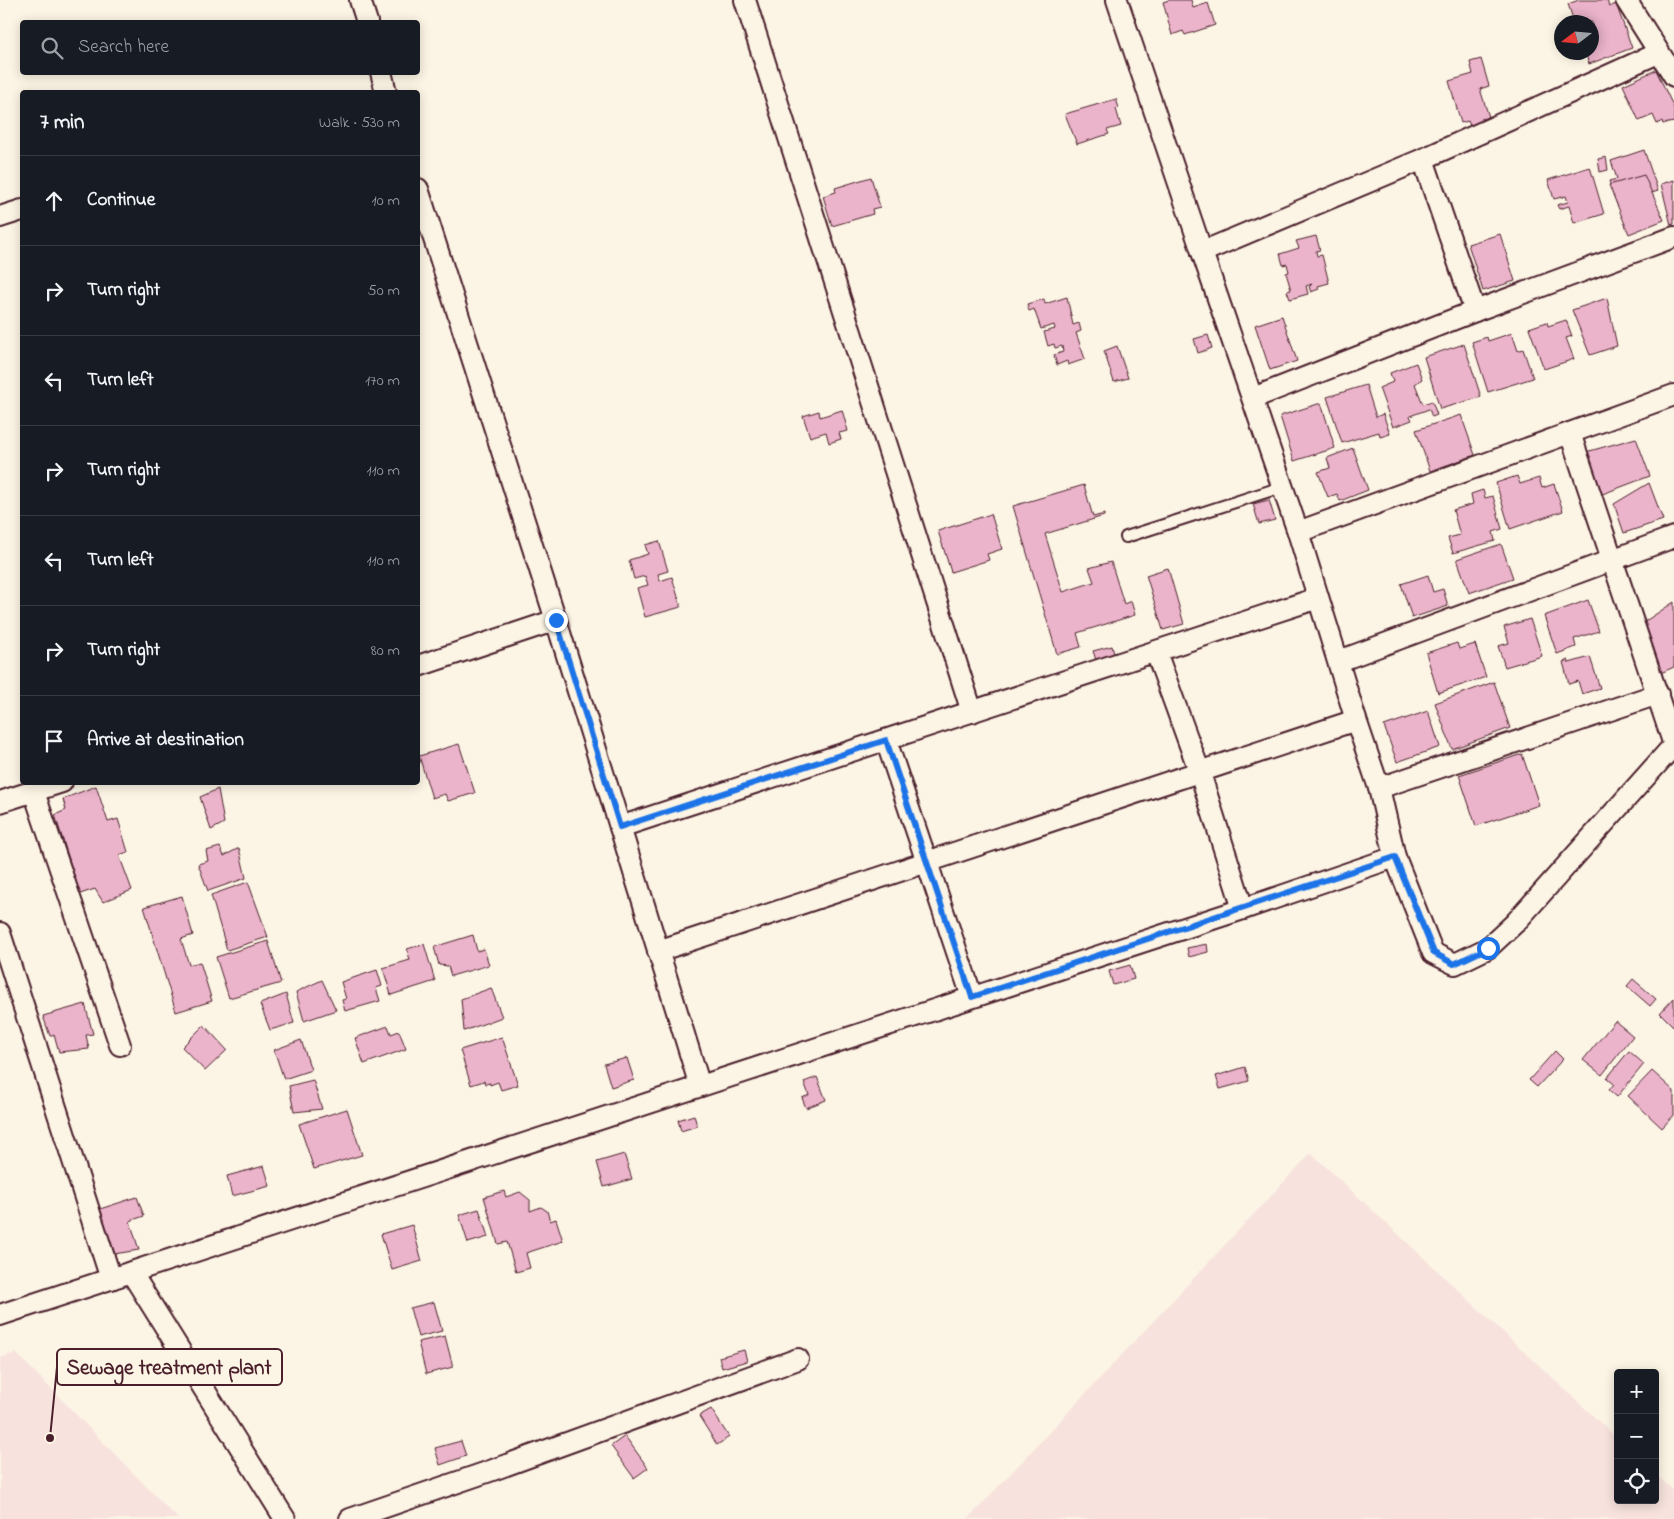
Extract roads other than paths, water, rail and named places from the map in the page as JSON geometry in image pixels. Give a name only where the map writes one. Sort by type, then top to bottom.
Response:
[{"type":"street","points":[[360,0],[366,20]]},
{"type":"street","points":[[745,0],[972,712]]},
{"type":"street","points":[[1117,0],[1298,532],[1379,788],[1395,857],[1434,953],[1454,964],[1488,948],[1515,923],[1674,745],[1570,433]]},
{"type":"street","points":[[1626,0],[1674,76]]},
{"type":"street","points":[[1202,252],[1423,159],[1658,52]]},
{"type":"street","points":[[1423,159],[1475,311]]},
{"type":"street","points":[[420,196],[556,620],[700,1086]]},
{"type":"street","points":[[0,217],[20,211]]},
{"type":"street","points":[[1253,398],[1674,236]]},
{"type":"street","points":[[1298,532],[1674,396]]},
{"type":"street","points":[[1339,661],[1674,537]]},
{"type":"street","points":[[620,827],[1318,598]]},
{"type":"street","points":[[420,665],[556,620]]},
{"type":"street","points":[[1156,652],[1200,773],[1243,909]]},
{"type":"street","points":[[1379,788],[1658,694]]},
{"type":"street","points":[[658,951],[1356,720]]},
{"type":"street","points":[[886,740],[972,997]]},
{"type":"street","points":[[0,802],[54,785]]},
{"type":"street","points":[[34,792],[120,1045]]},
{"type":"street","points":[[0,1315],[1243,909],[1395,857]]},
{"type":"street","points":[[0,933],[111,1279]]},
{"type":"street","points":[[131,1272],[285,1519]]},
{"type":"street","points":[[350,1519],[490,1471],[798,1359]]},
{"type":"lane","points":[[1126,537],[1282,487]]},
{"type":"place","name":"Sewage treatment plant","points":[[50,1438]]}]
